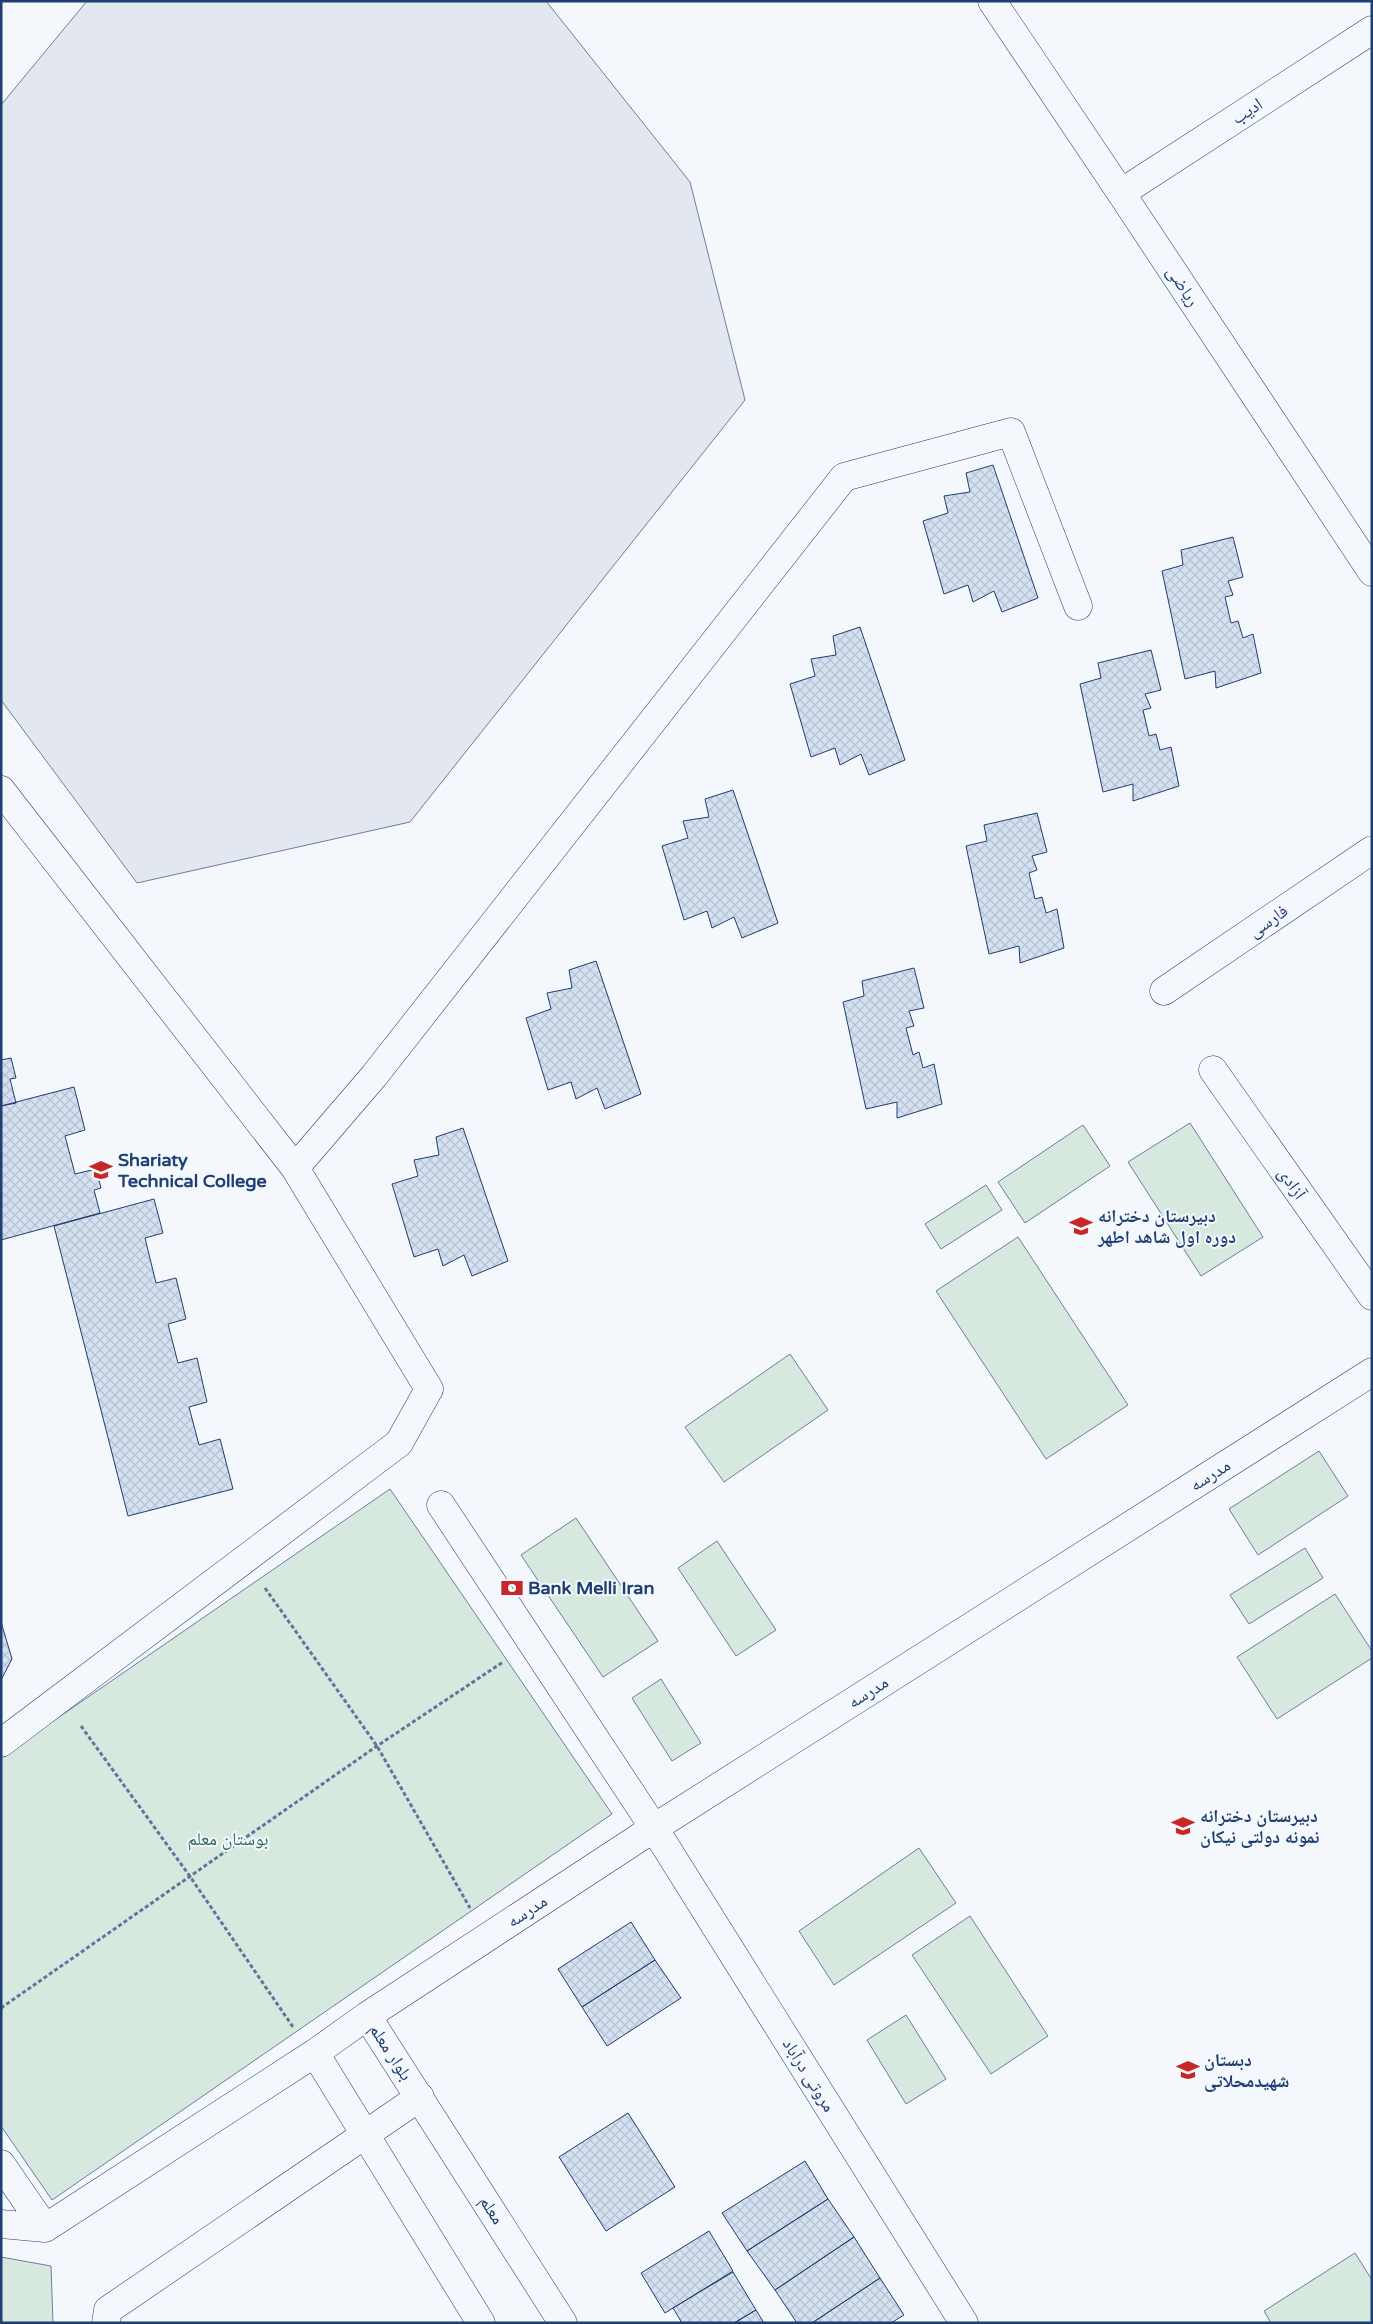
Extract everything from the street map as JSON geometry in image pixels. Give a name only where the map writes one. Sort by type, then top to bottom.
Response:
[{"type":"street","name":"ریاضی","points":[[992,1],[1121,192],[1372,572]]},
{"type":"street","name":"ادیب","points":[[1121,192],[1372,30]]},
{"type":"street","points":[[295,1168],[374,1076],[844,477],[1011,432],[1078,606]]},
{"type":"street","points":[[1,790],[295,1168],[429,1389],[399,1443],[1,1743]]},
{"type":"street","name":"فارسی","points":[[1164,992],[1372,850]]},
{"type":"street","name":"آزادی","points":[[1213,1070],[1363,1267],[1372,1296]]},
{"type":"street","name":"مدرسه","points":[[367,2016],[654,1828],[1372,1372]]},
{"type":"street","name":"مروتی درآباد","points":[[441,1505],[654,1828],[964,2323]]},
{"type":"street","name":"بلوار معلم","points":[[45,2228],[315,2053],[367,2016],[420,2098],[108,2310],[106,2323]]},
{"type":"street","points":[[315,2053],[481,2323]]},
{"type":"street","name":"معلم","points":[[420,2098],[563,2323]]},
{"type":"street","points":[[1,2164],[45,2228]]},
{"type":"street","points":[[1,2224],[45,2228]]},
{"type":"path","points":[[264,1587],[377,1746],[472,1911]]},
{"type":"path","points":[[1,2008],[377,1746],[532,1642]]},
{"type":"path","points":[[75,1718],[189,1876],[296,2032]]},
{"type":"green space","points":[[1190,1123],[1263,1237],[1201,1276],[1128,1162]]},
{"type":"green space","points":[[1083,1125],[1110,1166],[1025,1223],[998,1182]]},
{"type":"green space","points":[[986,1185],[1002,1210],[941,1249],[925,1224]]},
{"type":"green space","points":[[1018,1237],[1128,1405],[1046,1459],[936,1291]]},
{"type":"green space","points":[[790,1354],[828,1410],[724,1482],[685,1427]]},
{"type":"green space","points":[[1319,1451],[1348,1496],[1258,1555],[1229,1509]]},
{"type":"green space","name":"بوستان معلم","points":[[390,1489],[612,1814],[52,2200],[1,2126],[1,1757]]},
{"type":"green space","points":[[576,1518],[658,1641],[603,1677],[521,1555]]},
{"type":"green space","points":[[717,1541],[776,1630],[736,1656],[678,1568]]},
{"type":"green space","points":[[1305,1548],[1323,1578],[1249,1624],[1230,1595]]},
{"type":"green space","points":[[1335,1594],[1372,1651],[1372,1658],[1277,1719],[1237,1657]]},
{"type":"green space","points":[[661,1679],[701,1743],[672,1761],[632,1698]]},
{"type":"green space","points":[[919,1848],[956,1903],[834,1985],[799,1931]]},
{"type":"green space","points":[[970,1916],[1048,2036],[991,2074],[912,1955]]},
{"type":"green space","points":[[906,2015],[946,2079],[906,2104],[867,2040]]},
{"type":"green space","points":[[1355,2253],[1372,2280],[1372,2323],[1271,2323],[1264,2311]]},
{"type":"green space","points":[[1,2257],[51,2266],[53,2323],[1,2323]]},
{"type":"shaded area","points":[[87,1],[546,1],[690,182],[745,400],[410,822],[137,883],[1,700],[1,105]]},
{"type":"building","points":[[993,465],[1038,598],[1002,612],[994,591],[973,602],[968,585],[944,594],[923,521],[948,513],[944,496],[970,492],[966,473]]},
{"type":"building","points":[[1233,537],[1243,577],[1228,581],[1233,595],[1225,597],[1231,623],[1238,621],[1243,638],[1253,634],[1261,673],[1216,688],[1215,671],[1185,679],[1162,571],[1183,565],[1181,550]]},
{"type":"building","points":[[860,627],[905,760],[869,775],[861,754],[840,765],[835,748],[811,757],[790,684],[815,676],[811,659],[836,655],[833,636]]},
{"type":"building","points":[[1151,650],[1161,690],[1145,694],[1151,708],[1143,710],[1149,736],[1156,734],[1160,750],[1171,747],[1179,786],[1133,801],[1133,784],[1103,792],[1080,684],[1101,678],[1098,663]]},
{"type":"building","points":[[733,790],[778,923],[742,938],[734,917],[712,928],[707,911],[684,920],[662,846],[688,838],[683,821],[709,817],[705,799]]},
{"type":"building","points":[[1037,813],[1047,852],[1032,856],[1037,870],[1029,873],[1035,899],[1042,897],[1046,913],[1057,909],[1064,948],[1020,963],[1019,946],[989,954],[966,846],[987,841],[984,825]]},
{"type":"building","points":[[596,961],[641,1094],[605,1109],[597,1088],[576,1099],[571,1082],[548,1090],[526,1018],[551,1009],[547,993],[572,988],[569,970]]},
{"type":"building","points":[[914,968],[924,1008],[909,1011],[914,1026],[906,1028],[913,1055],[919,1052],[923,1068],[934,1064],[942,1104],[897,1118],[897,1102],[866,1109],[843,1002],[864,996],[862,981]]},
{"type":"building","points":[[11,1058],[16,1078],[10,1079],[16,1103],[1,1106],[1,1060]]},
{"type":"building","points":[[74,1087],[85,1130],[65,1136],[75,1174],[96,1169],[101,1188],[94,1190],[100,1213],[1,1240],[1,1106]]},
{"type":"building","points":[[463,1128],[508,1261],[472,1276],[464,1255],[443,1266],[438,1249],[414,1257],[392,1184],[418,1176],[414,1160],[439,1155],[436,1137]]},
{"type":"building","points":[[154,1199],[163,1233],[145,1238],[156,1283],[176,1278],[186,1319],[168,1324],[178,1363],[197,1358],[207,1402],[189,1407],[199,1445],[220,1439],[233,1489],[128,1516],[54,1226]]},
{"type":"building","points":[[1,1622],[12,1659],[1,1680]]},
{"type":"building","points":[[631,1922],[655,1960],[582,2007],[558,1969]]},
{"type":"building","points":[[655,1960],[681,1998],[607,2046],[582,2007]]},
{"type":"building","points":[[628,2113],[675,2187],[606,2231],[559,2157]]},
{"type":"building","points":[[805,2161],[828,2199],[747,2251],[722,2213]]},
{"type":"building","points":[[828,2199],[854,2237],[775,2290],[747,2251]]},
{"type":"building","points":[[709,2231],[733,2271],[665,2313],[641,2273]]},
{"type":"building","points":[[854,2237],[880,2278],[812,2323],[797,2323],[775,2290]]},
{"type":"building","points":[[733,2272],[756,2310],[734,2323],[682,2323],[673,2308]]},
{"type":"building","points":[[880,2278],[904,2315],[891,2323],[812,2323]]},
{"type":"building","points":[[756,2310],[764,2323],[734,2323]]},
{"type":"place","name":"Shariaty Technical College","points":[[101,1170]]},
{"type":"place","name":"دبیرستان دخترانه دوره اول شاهد اطهر","points":[[1081,1226]]},
{"type":"place","name":"Bank Melli Iran","points":[[512,1588]]},
{"type":"place","name":"دبيرستان دخترانه نمونه دولتی نيکان","points":[[1183,1826]]},
{"type":"place","name":"دبستان شهیدمحلاتی","points":[[1188,2070]]}]
